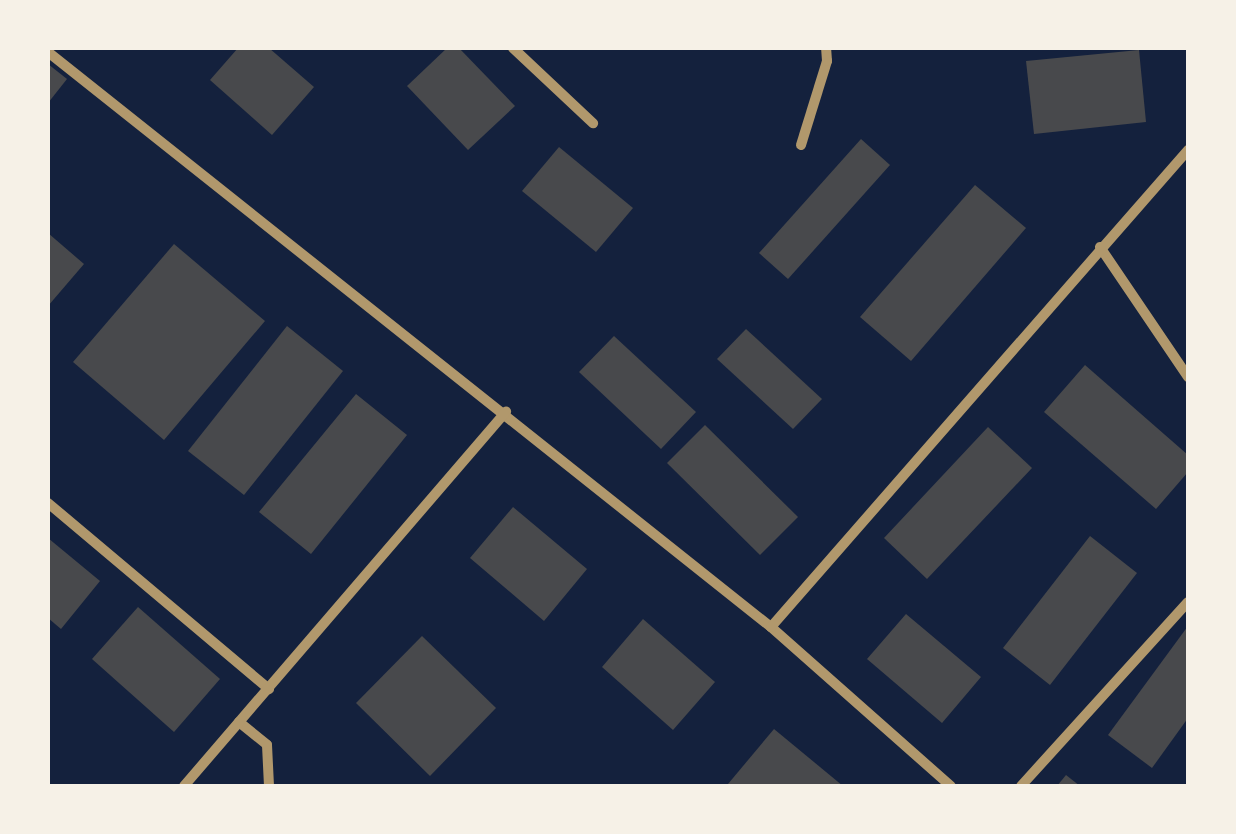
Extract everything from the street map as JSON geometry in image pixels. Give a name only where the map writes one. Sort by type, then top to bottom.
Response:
[{"type":"street","points":[[514,48],[594,122]]},
{"type":"street","points":[[802,145],[828,61],[826,48]]},
{"type":"street","points":[[48,52],[506,412],[771,627],[951,786]]},
{"type":"street","points":[[771,627],[1188,150]]},
{"type":"street","points":[[1100,247],[1188,378]]},
{"type":"street","points":[[184,786],[506,412]]},
{"type":"street","points":[[48,503],[268,689]]},
{"type":"street","points":[[1021,786],[1188,602]]},
{"type":"street","points":[[239,722],[267,745],[269,786]]},
{"type":"building","points":[[238,48],[269,48],[314,87],[272,135],[210,80]]},
{"type":"building","points":[[447,48],[459,48],[515,106],[468,150],[407,86]]},
{"type":"building","points":[[1139,50],[1146,122],[1034,134],[1026,61]]},
{"type":"building","points":[[48,64],[67,79],[48,103]]},
{"type":"building","points":[[861,139],[890,165],[788,279],[759,253]]},
{"type":"building","points":[[559,147],[633,208],[596,252],[522,191]]},
{"type":"building","points":[[975,185],[1026,228],[911,361],[860,317]]},
{"type":"building","points":[[48,233],[84,264],[48,306]]},
{"type":"building","points":[[174,244],[265,321],[164,440],[73,362]]},
{"type":"building","points":[[287,326],[343,371],[244,495],[188,451]]},
{"type":"building","points":[[746,329],[822,399],[793,429],[717,359]]},
{"type":"building","points":[[614,336],[696,412],[661,449],[579,372]]},
{"type":"building","points":[[1085,365],[1188,455],[1188,472],[1156,509],[1044,412]]},
{"type":"building","points":[[356,394],[407,435],[311,554],[259,512]]},
{"type":"building","points":[[705,425],[798,517],[760,555],[667,463]]},
{"type":"building","points":[[988,427],[1032,468],[927,579],[884,538]]},
{"type":"building","points":[[513,507],[587,569],[544,621],[470,558]]},
{"type":"building","points":[[1090,536],[1137,573],[1050,685],[1003,648]]},
{"type":"building","points":[[48,538],[100,581],[61,629],[48,618]]},
{"type":"building","points":[[138,607],[220,679],[174,732],[92,659]]},
{"type":"building","points":[[906,614],[981,677],[942,723],[867,659]]},
{"type":"building","points":[[643,619],[715,682],[673,730],[602,667]]},
{"type":"building","points":[[1188,626],[1188,718],[1152,768],[1108,735]]},
{"type":"building","points":[[422,636],[496,708],[430,776],[356,703]]},
{"type":"building","points":[[774,729],[843,786],[728,784]]},
{"type":"building","points":[[1066,775],[1080,786],[1057,786]]}]
